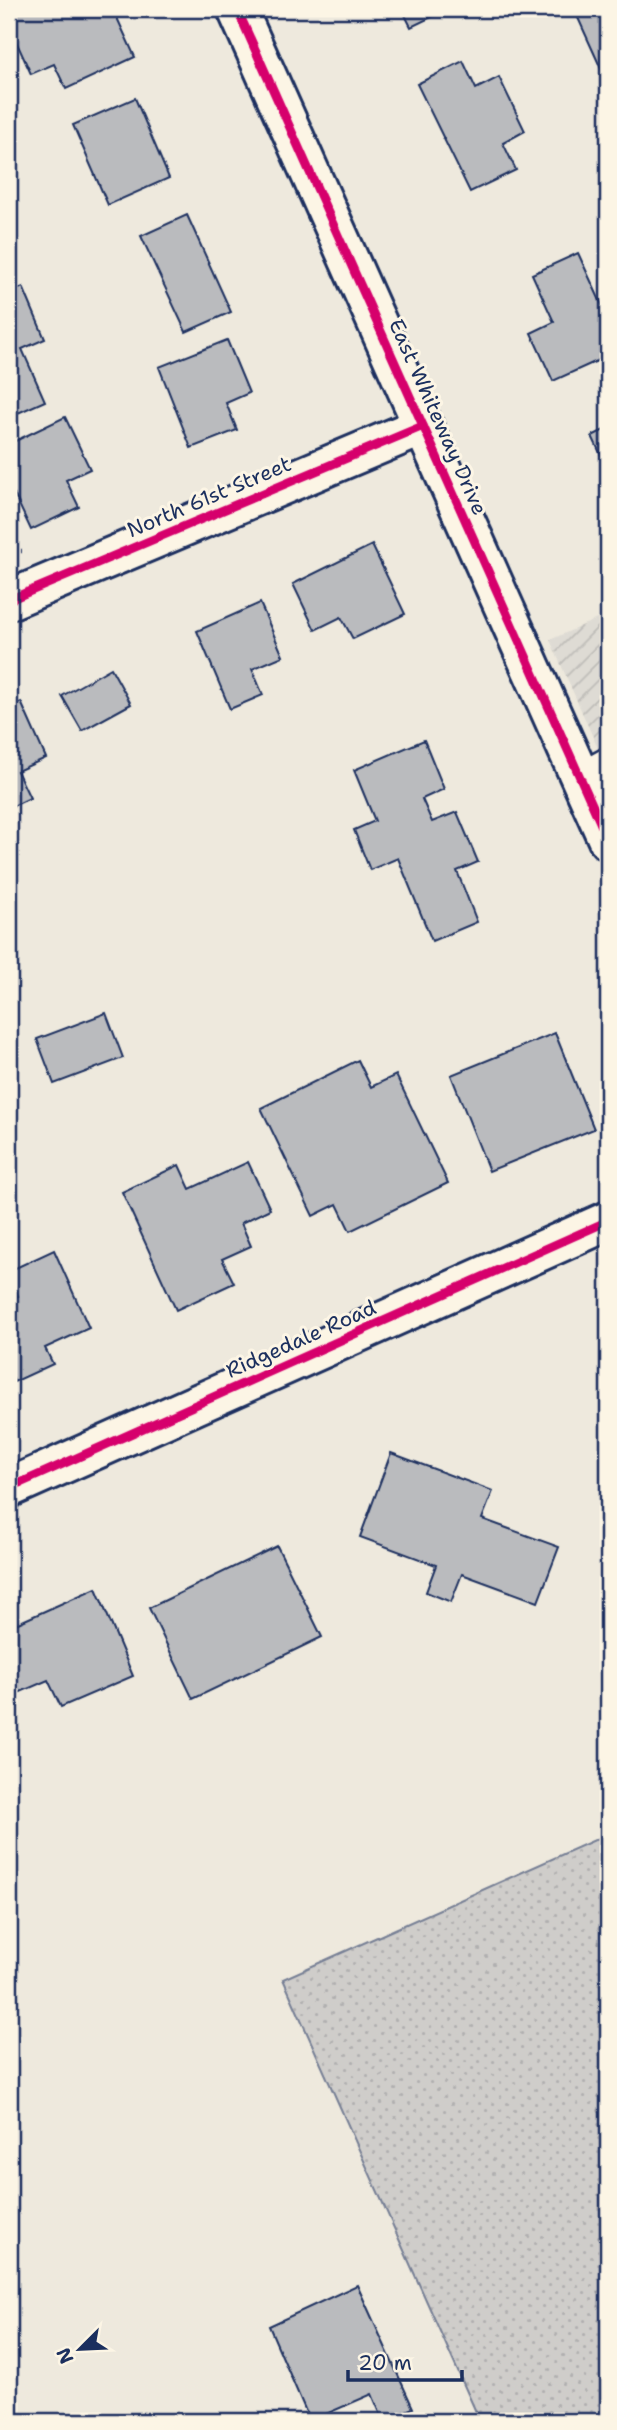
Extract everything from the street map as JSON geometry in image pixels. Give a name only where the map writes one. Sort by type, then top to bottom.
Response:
[{"type":"street","name":"East Whiteway Drive","points":[[237,9],[423,426],[593,766],[608,840]]},
{"type":"street","name":"North 61st Street","points":[[9,600],[423,426]]},
{"type":"street","name":"Ridgedale Road","points":[[9,1488],[608,1221]]},
{"type":"shaded area","points":[[608,614],[608,771],[550,640]]},
{"type":"shaded area","points":[[608,1834],[608,2421],[480,2421],[283,1979]]},
{"type":"building","points":[[9,9],[113,9],[135,57],[66,89],[54,64],[31,74],[9,26]]},
{"type":"building","points":[[402,9],[448,9],[411,27]]},
{"type":"building","points":[[574,9],[608,9],[608,84]]},
{"type":"building","points":[[463,61],[476,89],[499,77],[525,131],[503,143],[516,170],[470,192],[417,84]]},
{"type":"building","points":[[135,98],[169,178],[108,205],[73,125]]},
{"type":"building","points":[[187,215],[231,312],[186,332],[141,236]]},
{"type":"building","points":[[578,253],[608,318],[608,356],[553,381],[531,333],[554,322],[532,274]]},
{"type":"building","points":[[23,287],[45,339],[22,349],[45,401],[9,417],[9,293]]},
{"type":"building","points":[[227,340],[249,393],[226,403],[237,430],[191,448],[159,367]]},
{"type":"building","points":[[65,417],[90,469],[66,480],[79,507],[31,530],[9,483],[9,444]]},
{"type":"building","points":[[608,428],[608,470],[592,436]]},
{"type":"building","points":[[372,545],[405,614],[353,639],[341,617],[315,630],[293,584]]},
{"type":"building","points":[[260,603],[283,656],[252,669],[263,695],[230,709],[197,631]]},
{"type":"building","points":[[111,668],[131,704],[82,731],[62,696]]},
{"type":"building","points":[[21,702],[46,758],[17,771],[30,798],[9,808],[9,708]]},
{"type":"building","points":[[424,740],[444,789],[422,799],[432,822],[457,812],[478,862],[457,871],[477,922],[432,941],[398,858],[370,870],[354,830],[375,821],[354,770]]},
{"type":"building","points":[[106,1013],[123,1058],[54,1084],[37,1039]]},
{"type":"building","points":[[555,1033],[594,1129],[489,1171],[451,1075]]},
{"type":"building","points":[[358,1060],[371,1087],[396,1075],[448,1183],[350,1231],[337,1204],[313,1216],[261,1108]]},
{"type":"building","points":[[248,1162],[270,1209],[241,1223],[251,1246],[222,1259],[234,1283],[176,1310],[122,1192],[179,1165],[190,1189]]},
{"type":"building","points":[[54,1250],[89,1328],[45,1348],[53,1364],[14,1382],[9,1370],[9,1300],[18,1296],[9,1271]]},
{"type":"building","points":[[391,1453],[493,1491],[482,1519],[559,1547],[538,1602],[462,1574],[451,1602],[426,1592],[436,1565],[360,1537]]},
{"type":"building","points":[[277,1546],[322,1637],[193,1699],[149,1608]]},
{"type":"building","points":[[96,1588],[133,1676],[61,1707],[48,1680],[9,1697],[9,1627]]},
{"type":"building","points":[[357,2285],[413,2408],[383,2420],[372,2394],[310,2421],[269,2326]]},
{"type":"cycle path","points":[[237,9],[608,840]]},
{"type":"cycle path","points":[[9,600],[423,426]]},
{"type":"cycle path","points":[[9,1488],[608,1221]]}]
